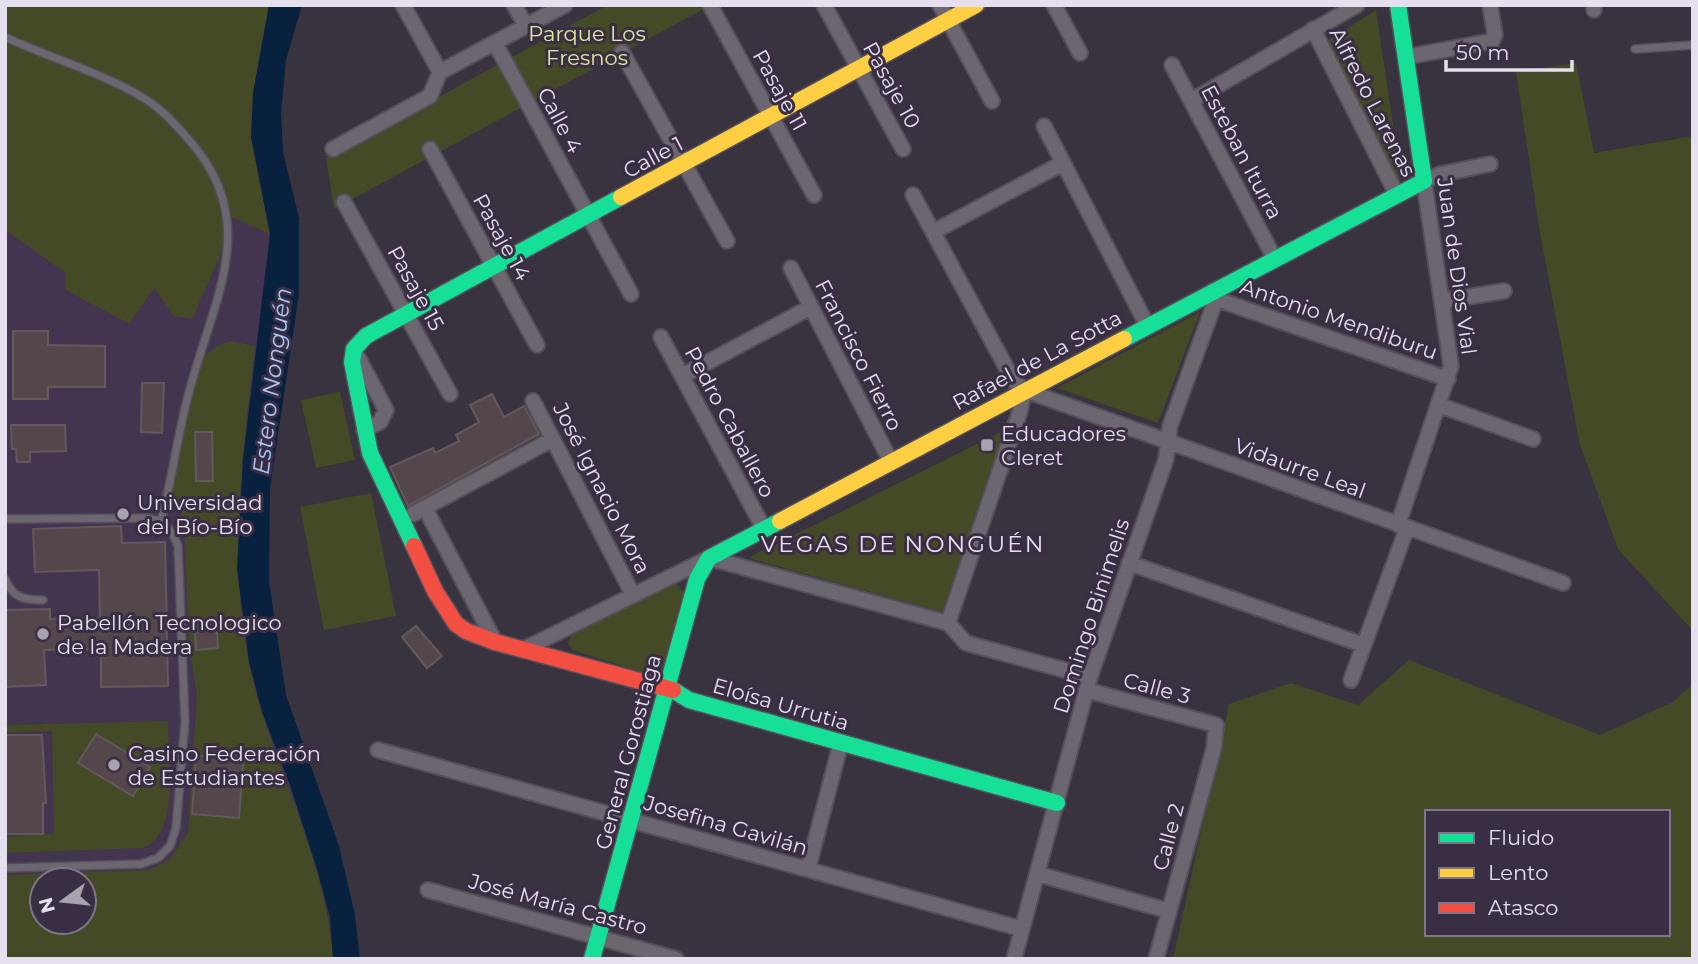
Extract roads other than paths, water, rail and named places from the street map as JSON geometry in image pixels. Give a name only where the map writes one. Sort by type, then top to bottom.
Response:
[{"type":"street","points":[[403,5],[440,72]]},
{"type":"street","points":[[514,5],[526,26]]},
{"type":"street","points":[[333,149],[430,96],[440,72],[565,5]]},
{"type":"street","name":"Pasaje 11","points":[[710,5],[814,195]]},
{"type":"street","name":"Pasaje 10","points":[[824,5],[904,149]]},
{"type":"street","points":[[940,5],[992,101]]},
{"type":"street","name":"Calle 1","points":[[354,349],[362,339],[976,5]]},
{"type":"street","points":[[1054,5],[1080,53]]},
{"type":"street","points":[[1191,101],[1357,5]]},
{"type":"street","name":"Juan de Dios Vial","points":[[1351,680],[1403,527],[1448,379],[1451,353],[1398,5]]},
{"type":"street","points":[[1406,57],[1494,40],[1490,5]]},
{"type":"street","name":"Alfredo Larenas","points":[[1312,29],[1397,195]]},
{"type":"street","name":"Calle 4","points":[[495,43],[631,294]]},
{"type":"street","points":[[622,52],[727,241]]},
{"type":"street","name":"Esteban Iturra","points":[[1172,65],[1275,258]]},
{"type":"street","points":[[1044,126],[1147,326]]},
{"type":"street","name":"Pasaje 14","points":[[430,149],[537,345]]},
{"type":"street","points":[[933,232],[1063,163]]},
{"type":"street","points":[[1424,181],[1441,174],[1490,164]]},
{"type":"street","name":"Rafael de La Sotta","points":[[526,648],[709,558],[763,527],[1147,326],[1215,295],[1275,258],[1424,181]]},
{"type":"street","points":[[709,558],[948,623],[1020,411],[1024,390],[1013,380],[913,195]]},
{"type":"street","name":"Pasaje 15","points":[[344,202],[450,394]]},
{"type":"street","name":"Francisco Fierro","points":[[791,268],[890,460]]},
{"type":"street","points":[[1443,301],[1504,291]]},
{"type":"street","name":"Antonio Mendiburu","points":[[1215,295],[1448,379]]},
{"type":"street","name":"Domingo Binimelis","points":[[1014,959],[1088,684],[1166,459],[1170,426],[1215,295]]},
{"type":"street","points":[[682,376],[811,307]]},
{"type":"street","name":"Pedro Caballero","points":[[661,337],[763,527]]},
{"type":"street","points":[[354,349],[386,410],[380,422],[364,430],[352,362],[354,349]]},
{"type":"street","name":"Vidaurre Leal","points":[[1024,390],[1563,583]]},
{"type":"street","name":"José Ignacio Mora","points":[[533,401],[633,595]]},
{"type":"street","points":[[1440,405],[1533,439]]},
{"type":"street","name":"Eloísa Urrutia","points":[[364,430],[380,476],[444,609],[466,631],[495,642],[668,687],[689,700],[1057,803]]},
{"type":"street","points":[[495,642],[419,511],[553,439]]},
{"type":"street","name":"General Gorostiaga","points":[[592,959],[699,571],[709,558]]},
{"type":"street","points":[[1129,563],[1364,645]]},
{"type":"street","points":[[670,576],[685,582],[694,591]]},
{"type":"street","name":"Calle 3","points":[[948,623],[966,643],[1216,725]]},
{"type":"street","name":"Calle 2","points":[[1156,959],[1214,748],[1216,725]]},
{"type":"street","points":[[808,869],[841,742]]},
{"type":"street","name":"Josefina Gavilán","points":[[378,750],[1022,929]]},
{"type":"street","points":[[1038,874],[1169,911]]},
{"type":"street","name":"José María Castro","points":[[428,890],[676,959]]},
{"type":"lane","points":[[5,37],[142,97],[169,117],[207,159],[220,186],[228,227],[224,279],[186,403],[162,521]]},
{"type":"lane","points":[[1635,49],[1693,45]]},
{"type":"lane","points":[[5,519],[162,521],[173,532],[178,546],[185,722],[176,828],[170,846],[158,858],[141,864],[5,869]]},
{"type":"lane","points":[[5,579],[17,597],[43,600]]},
{"type":"water","name":"Estero Nonguén","points":[[269,5],[302,5],[286,60],[281,113],[283,152],[299,218],[299,294],[270,488],[269,581],[286,695],[339,846],[355,915],[360,959],[333,959],[330,917],[318,873],[291,788],[262,712],[249,662],[237,569],[243,459],[270,234],[251,137],[253,93]]},
{"type":"place","name":"Educadores Cleret","points":[[987,445]]},
{"type":"place","name":"Universidad del Bío-Bío","points":[[123,514]]},
{"type":"place","name":"Pabellón Tecnologico de la Madera","points":[[43,634]]},
{"type":"place","name":"Casino Federación de Estudiantes","points":[[114,765]]},
{"type":"district","name":"VEGAS DE NONGUÉN","points":[[903,544]]},
{"type":"park label","name":"Parque Los Fresnos","points":[[587,45]]}]
